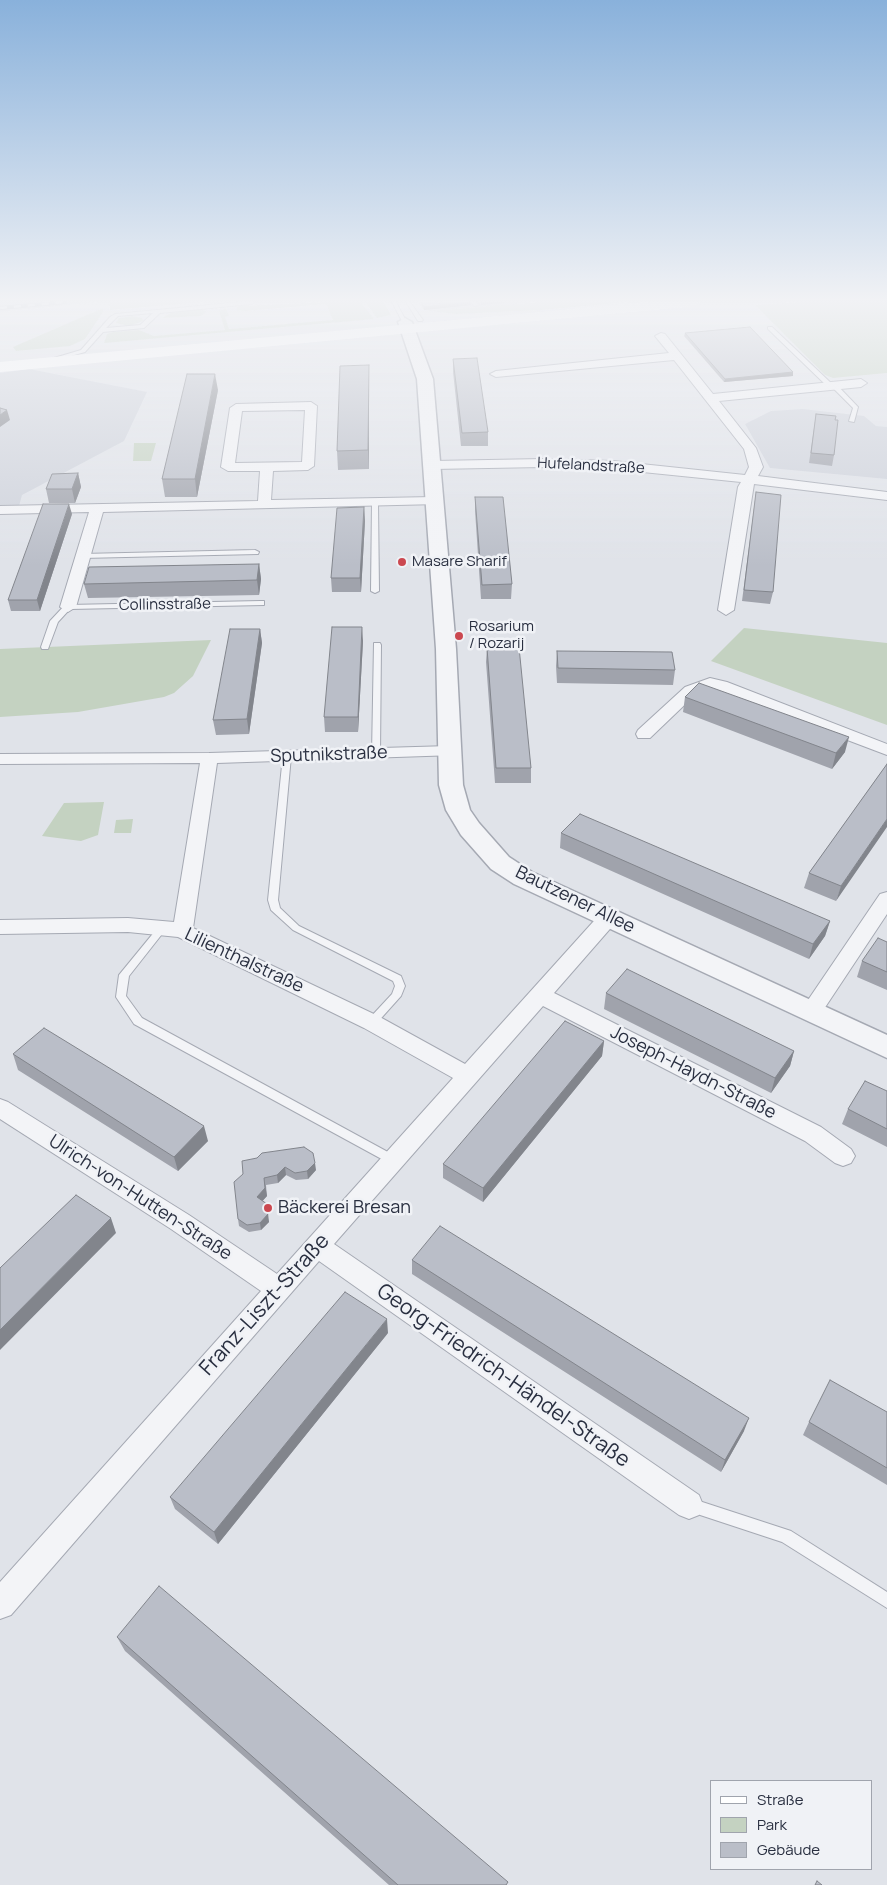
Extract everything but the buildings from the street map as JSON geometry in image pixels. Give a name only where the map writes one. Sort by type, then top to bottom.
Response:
[{"type":"street","name":"Bautzener Allee","points":[[426,390],[446,649],[451,785],[458,810],[481,844],[500,863],[523,878],[887,1047]]},
{"type":"street","points":[[703,390],[750,448],[756,467],[745,487],[726,610]]},
{"type":"street","points":[[709,398],[791,390]]},
{"type":"street","points":[[311,406],[308,466],[267,467],[228,467],[236,408],[311,406]]},
{"type":"street","name":"Hufelandstraße","points":[[433,465],[586,464],[750,478],[887,496]]},
{"type":"street","points":[[264,505],[267,467]]},
{"type":"street","points":[[0,510],[434,501]]},
{"type":"street","points":[[68,607],[97,509]]},
{"type":"street","points":[[644,734],[691,690],[698,686],[710,684],[721,685],[887,750]]},
{"type":"street","name":"Sputnikstraße","points":[[0,759],[209,758],[450,751]]},
{"type":"street","points":[[173,929],[209,758]]},
{"type":"street","points":[[811,1012],[887,899]]},
{"type":"street","name":"Franz-Liszt-Straße","points":[[0,1604],[609,917]]},
{"type":"street","name":"Lilienthalstraße","points":[[0,927],[128,925],[173,929],[372,1022],[468,1076]]},
{"type":"street","name":"Joseph-Haydn-Straße","points":[[540,995],[812,1134],[842,1156]]},
{"type":"street","name":"Ulrich-von-Hutten-Straße","points":[[0,1108],[180,1222],[279,1289]]},
{"type":"street","name":"Georg-Friedrich-Händel-Straße","points":[[317,1246],[689,1505]]},
{"type":"lane","points":[[836,390],[856,408],[852,421]]},
{"type":"lane","points":[[375,503],[375,591]]},
{"type":"lane","points":[[82,556],[255,552]]},
{"type":"lane","name":"Collinsstraße","points":[[68,607],[261,603]]},
{"type":"lane","points":[[45,647],[54,621],[68,607]]},
{"type":"lane","points":[[376,754],[377,645]]},
{"type":"lane","points":[[286,756],[273,900],[276,910],[296,928],[397,979],[400,986],[396,996],[372,1022]]},
{"type":"lane","points":[[173,929],[124,975],[120,997],[138,1021],[393,1160]]},
{"type":"lane","points":[[689,1505],[786,1536],[887,1601]]},
{"type":"shaded area","points":[[0,390],[137,390],[147,392],[124,441],[22,495],[18,510],[0,510]]},
{"type":"shaded area","points":[[803,409],[864,416],[876,426],[887,427],[887,479],[770,468],[745,424],[771,411]]},
{"type":"green space","points":[[134,443],[156,443],[151,461],[133,461]]},
{"type":"green space","points":[[744,628],[887,643],[887,725],[711,661]]},
{"type":"green space","points":[[211,640],[193,676],[174,693],[164,697],[78,712],[0,717],[0,649]]},
{"type":"green space","points":[[104,802],[98,835],[81,841],[42,836],[64,803]]},
{"type":"green space","points":[[133,819],[131,833],[114,833],[116,820]]},
{"type":"place","name":"Masare Sharif","points":[[402,562]]},
{"type":"place","name":"Rosarium / Rozarij","points":[[459,636]]},
{"type":"place","name":"Bäckerei Bresan","points":[[268,1208]]}]
